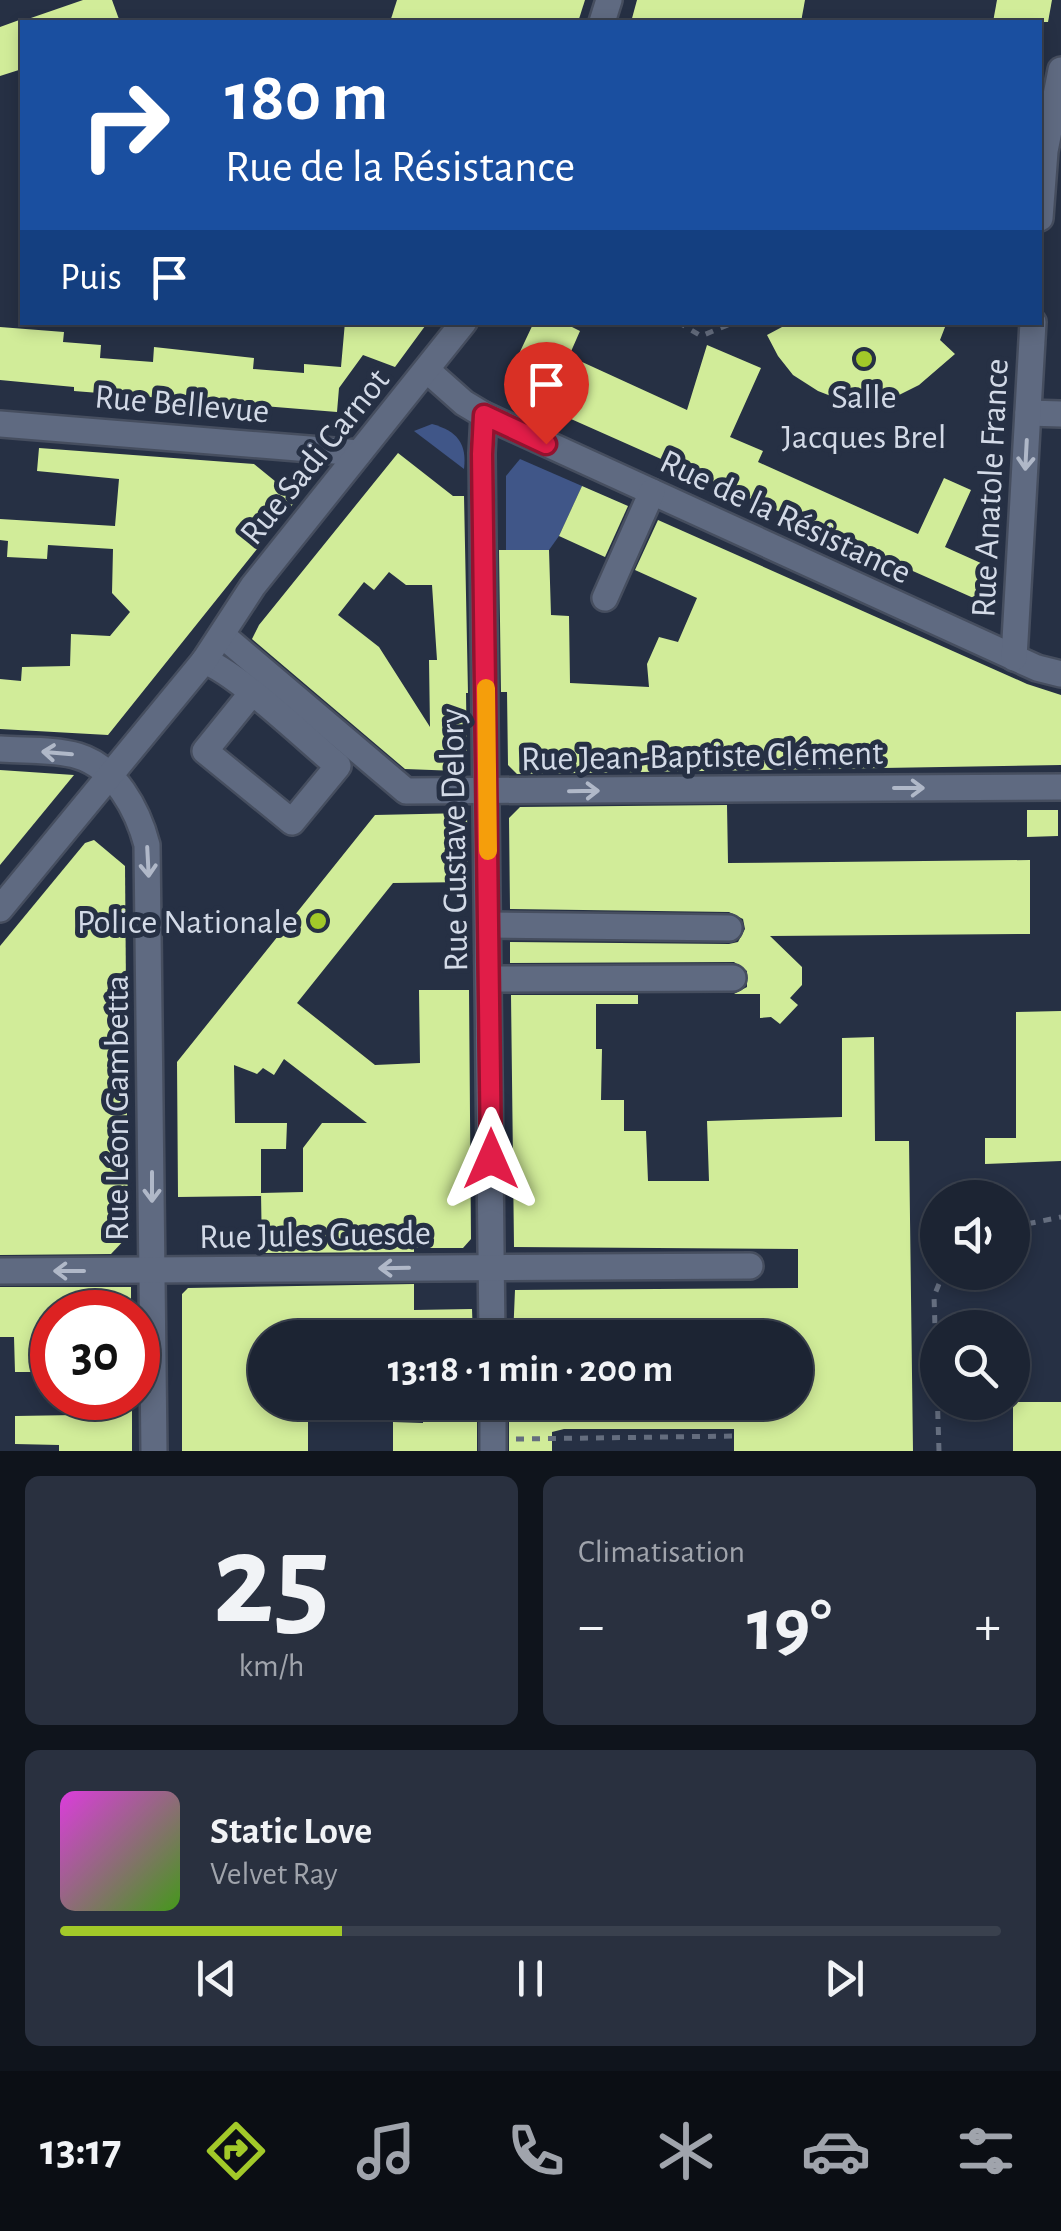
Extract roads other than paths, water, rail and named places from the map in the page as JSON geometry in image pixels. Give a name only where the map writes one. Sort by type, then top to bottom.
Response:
[{"type":"street","points":[[1042,203],[1061,70]]},
{"type":"street","name":"Rue Sadi Carnot","points":[[0,909],[204,660],[254,586],[462,325]]},
{"type":"street","name":"Rue Anatole France","points":[[1014,658],[1034,325]]},
{"type":"street","points":[[428,370],[484,415]]},
{"type":"street","points":[[1028,412],[1061,414]]},
{"type":"street","name":"Rue de la Résistance","points":[[484,415],[1014,658],[1061,674]]},
{"type":"street","name":"Rue Gustave Delory","points":[[484,415],[492,1320]]},
{"type":"street","name":"Rue Bellevue","points":[[0,424],[359,453]]},
{"type":"street","points":[[605,598],[652,492]]},
{"type":"street","name":"Rue Jean-Baptiste Clément","points":[[222,635],[406,791],[1061,787]]},
{"type":"street","points":[[204,660],[251,694],[338,766],[292,822],[206,750],[251,694]]},
{"type":"street","points":[[0,749],[78,756],[109,776]]},
{"type":"street","name":"Rue Léon Gambetta","points":[[109,776],[138,819],[148,854],[154,1451]]},
{"type":"street","points":[[488,925],[729,928]]},
{"type":"street","points":[[490,980],[733,978]]},
{"type":"street","name":"Rue Jules Guesde","points":[[0,1271],[750,1266]]},
{"type":"place","name":"Salle Jacques Brel","points":[[864,359]]},
{"type":"place","name":"Police Nationale","points":[[318,921]]}]
